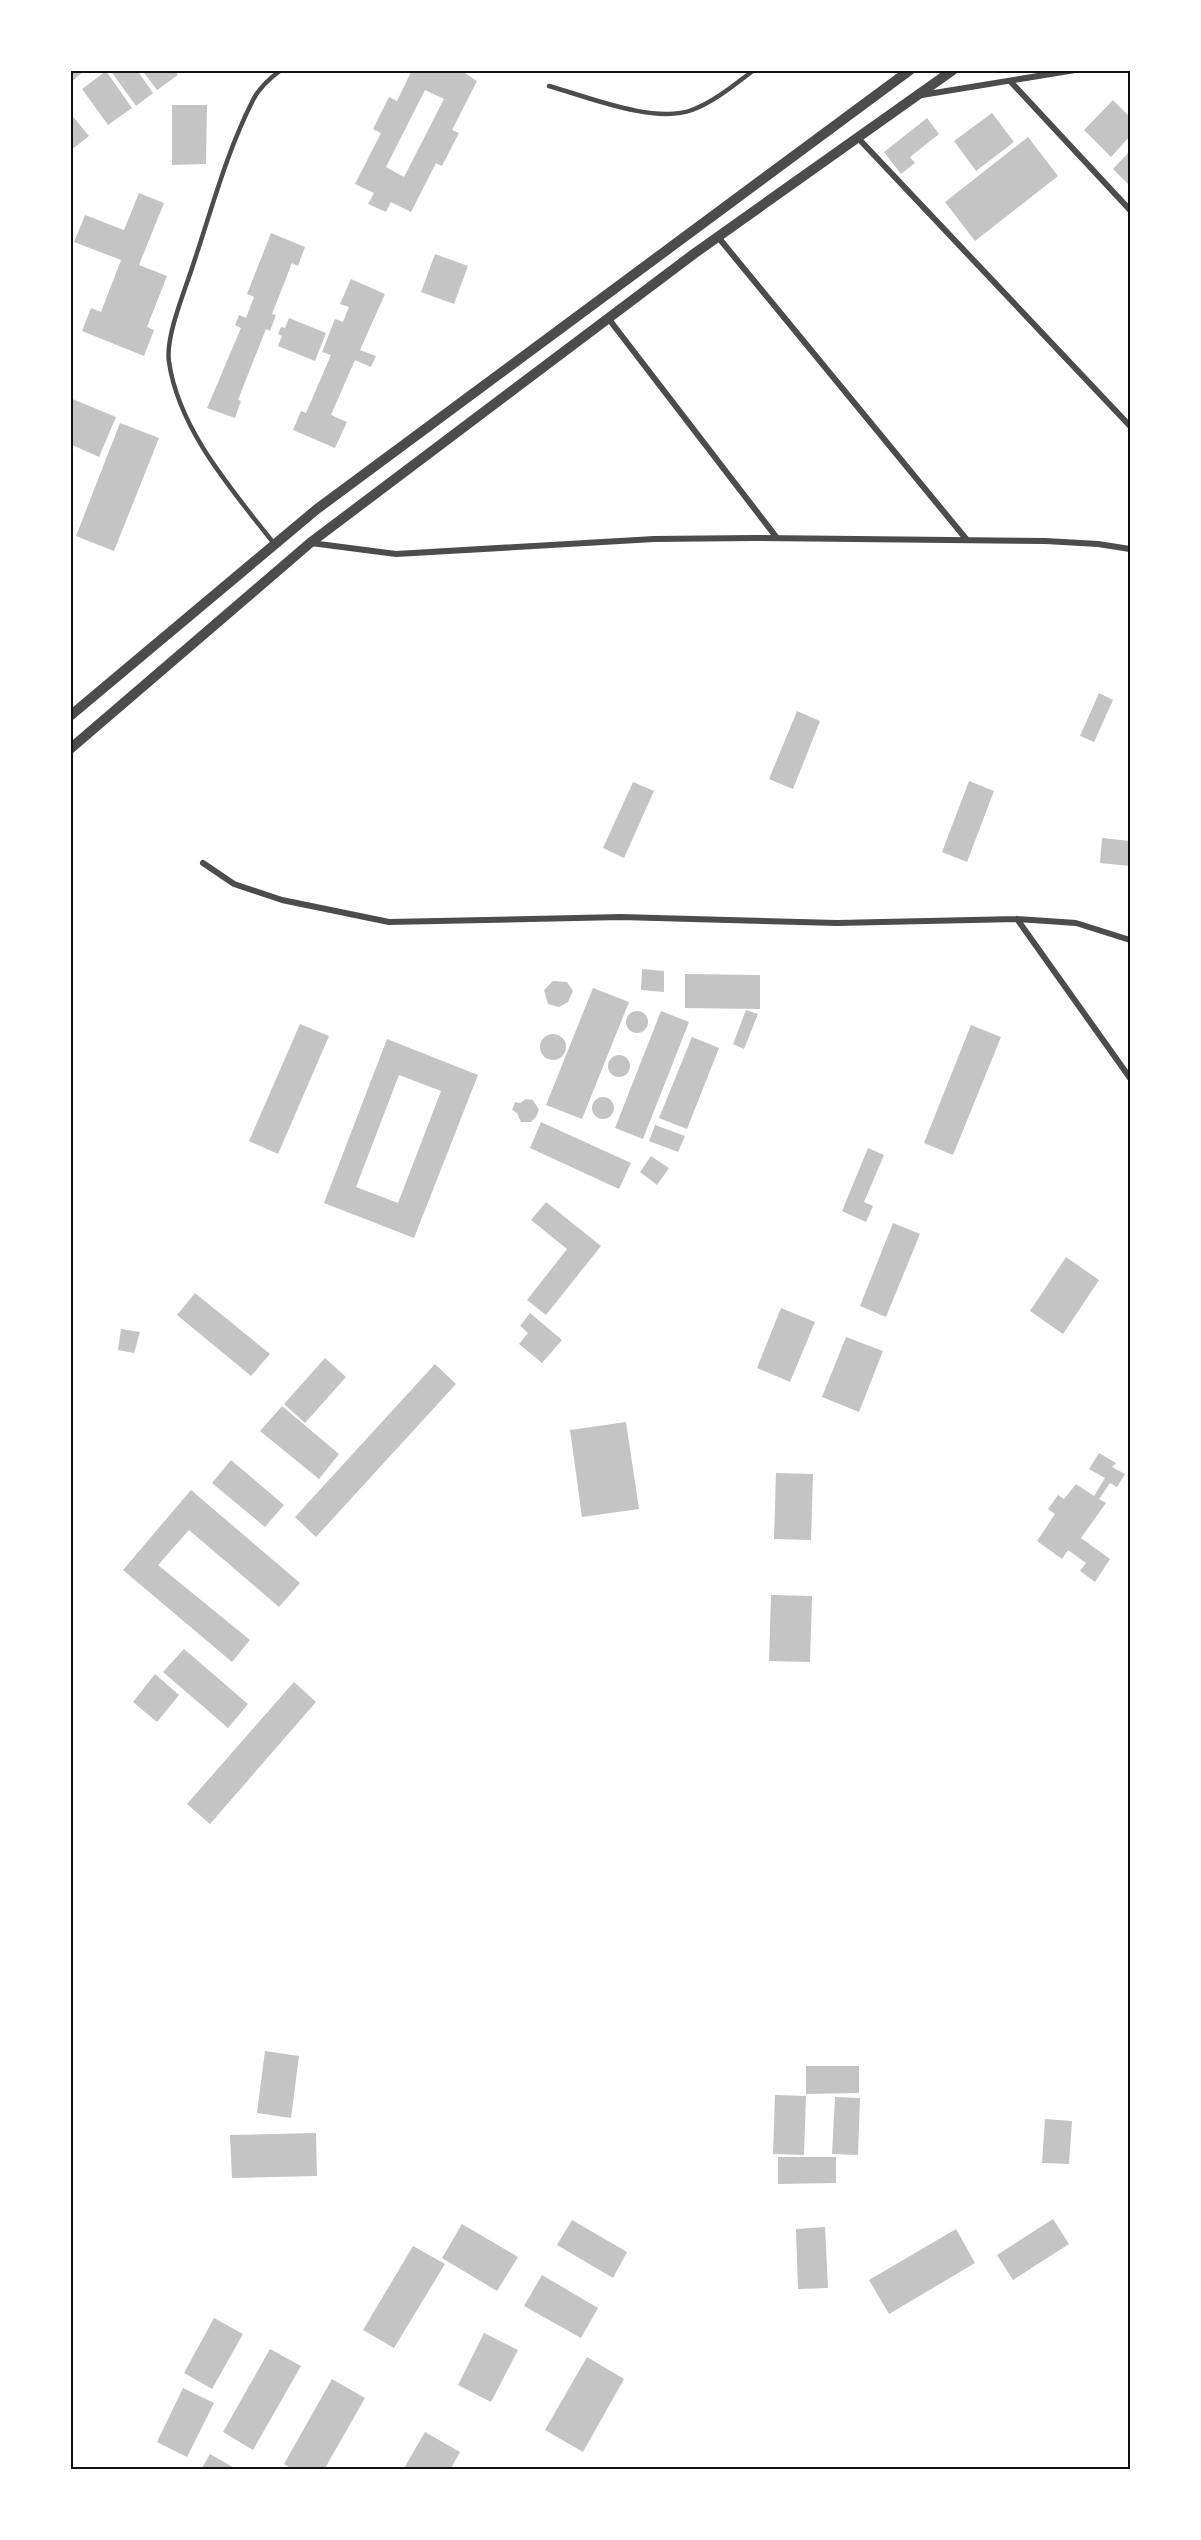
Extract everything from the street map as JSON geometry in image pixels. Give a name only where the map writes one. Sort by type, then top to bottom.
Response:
[{"type":"street","points":[[70,716],[317,509],[910,70]]},
{"type":"street","points":[[70,749],[310,543],[718,237],[953,70]]},
{"type":"street","points":[[919,95],[1075,70]]},
{"type":"street","points":[[1010,81],[1131,210]]},
{"type":"street","points":[[858,138],[1131,426]]},
{"type":"street","points":[[718,237],[967,540]]},
{"type":"street","points":[[608,318],[777,538]]},
{"type":"street","points":[[310,543],[396,554],[654,539],[777,538],[1098,544],[1131,549]]},
{"type":"street","points":[[204,863],[234,884],[282,900],[389,922],[621,917],[837,923],[1017,919],[1076,923],[1131,940]]},
{"type":"street","points":[[1017,919],[1131,1078]]},
{"type":"lane","points":[[275,545],[221,475],[181,407],[168,360],[173,326],[229,158],[254,98],[270,78],[281,70]]},
{"type":"lane","points":[[549,86],[653,115],[691,111],[722,94],[754,70]]},
{"type":"building","points":[[70,70],[85,70],[70,83]]},
{"type":"building","points":[[110,70],[137,70],[153,93],[136,106]]},
{"type":"building","points":[[142,70],[174,70],[178,75],[157,90]]},
{"type":"building","points":[[412,70],[460,70],[477,81],[452,130],[459,133],[442,166],[436,163],[411,212],[391,202],[386,212],[368,204],[374,193],[355,184],[381,133],[373,129],[389,97],[397,101]],"holes":[[[425,90],[444,99],[404,177],[386,167]]]},
{"type":"building","points":[[106,71],[132,108],[108,125],[82,89]]},
{"type":"building","points":[[1113,100],[1130,117],[1130,136],[1111,157],[1084,130]]},
{"type":"building","points":[[172,105],[207,105],[206,164],[172,165]]},
{"type":"building","points":[[70,113],[89,136],[70,151]]},
{"type":"building","points":[[992,113],[1014,142],[976,171],[954,141]]},
{"type":"building","points":[[927,118],[939,134],[910,157],[915,163],[901,174],[884,152]]},
{"type":"building","points":[[1028,137],[1058,176],[975,241],[945,202]]},
{"type":"building","points":[[1130,151],[1130,186],[1113,169]]},
{"type":"building","points":[[139,193],[164,203],[139,265],[167,276],[147,327],[154,330],[144,356],[82,331],[91,308],[101,312],[121,260],[74,242],[85,215],[124,230]]},
{"type":"building","points":[[271,233],[305,247],[298,266],[292,263],[272,314],[276,315],[270,331],[266,329],[238,400],[241,401],[235,418],[207,408],[241,328],[235,325],[239,315],[246,318],[254,297],[247,294]]},
{"type":"building","points":[[435,254],[468,266],[454,304],[421,292]]},
{"type":"building","points":[[351,279],[385,294],[360,350],[376,356],[371,367],[355,360],[331,415],[347,422],[335,448],[293,430],[301,411],[306,413],[331,355],[322,352],[335,319],[343,322],[349,307],[340,304]]},
{"type":"building","points":[[289,318],[326,333],[315,361],[278,346],[282,336],[278,334],[281,327],[285,328]]},
{"type":"building","points":[[70,398],[116,417],[99,457],[70,444]]},
{"type":"building","points":[[120,423],[159,438],[114,551],[76,536]]},
{"type":"building","points":[[1099,693],[1113,700],[1094,742],[1080,736]]},
{"type":"building","points":[[797,711],[820,721],[793,789],[769,779]]},
{"type":"building","points":[[969,781],[994,791],[967,862],[942,852]]},
{"type":"building","points":[[633,782],[654,791],[624,858],[603,848]]},
{"type":"building","points":[[1102,838],[1130,841],[1130,866],[1100,863]]},
{"type":"building","points":[[642,969],[664,971],[664,992],[641,990]]},
{"type":"building","points":[[685,974],[760,975],[760,1009],[685,1008]]},
{"type":"building","points":[[553,981],[567,982],[573,991],[568,1002],[559,1007],[548,1004],[544,990]]},
{"type":"building","points":[[593,988],[629,1002],[582,1119],[546,1105]]},
{"type":"building","points":[[746,1010],[758,1014],[744,1049],[733,1044]]},
{"type":"building","points":[[637,1011],[645,1014],[648,1022],[645,1030],[637,1033],[629,1030],[626,1022],[629,1014]]},
{"type":"building","points":[[661,1011],[689,1022],[643,1139],[615,1128]]},
{"type":"building","points":[[300,1024],[329,1036],[278,1154],[249,1141]]},
{"type":"building","points":[[971,1025],[1001,1037],[953,1155],[924,1143]]},
{"type":"building","points":[[553,1034],[562,1038],[566,1047],[562,1056],[553,1060],[544,1056],[540,1047],[544,1038]]},
{"type":"building","points":[[692,1037],[719,1048],[687,1129],[659,1118]]},
{"type":"building","points":[[387,1039],[478,1075],[414,1238],[324,1203]],"holes":[[[399,1075],[441,1091],[398,1203],[356,1187]]]},
{"type":"building","points":[[619,1055],[627,1058],[630,1066],[627,1074],[619,1077],[611,1074],[608,1066],[611,1058]]},
{"type":"building","points":[[603,1097],[611,1100],[614,1108],[611,1116],[603,1119],[595,1116],[592,1108],[595,1100]]},
{"type":"building","points":[[526,1099],[533,1100],[539,1110],[531,1122],[521,1122],[517,1113],[512,1110],[515,1102],[520,1103]]},
{"type":"building","points":[[541,1122],[631,1163],[619,1189],[530,1148]]},
{"type":"building","points":[[655,1125],[685,1136],[678,1152],[649,1141]]},
{"type":"building","points":[[868,1148],[884,1155],[864,1202],[873,1206],[866,1222],[842,1211]]},
{"type":"building","points":[[651,1156],[669,1168],[657,1185],[640,1172]]},
{"type":"building","points":[[546,1202],[601,1246],[546,1315],[527,1300],[567,1249],[531,1220]]},
{"type":"building","points":[[893,1223],[920,1234],[886,1317],[860,1306]]},
{"type":"building","points":[[1066,1257],[1099,1280],[1063,1334],[1030,1311]]},
{"type":"building","points":[[195,1293],[270,1354],[251,1376],[177,1315]]},
{"type":"building","points":[[781,1308],[815,1322],[790,1382],[757,1368]]},
{"type":"building","points":[[530,1313],[562,1340],[542,1363],[519,1344],[528,1333],[520,1326]]},
{"type":"building","points":[[121,1329],[140,1332],[134,1353],[118,1350]]},
{"type":"building","points":[[846,1337],[883,1351],[859,1412],[822,1397]]},
{"type":"building","points":[[325,1358],[346,1377],[305,1423],[284,1404]]},
{"type":"building","points":[[435,1364],[456,1384],[316,1537],[295,1517]]},
{"type":"building","points":[[282,1406],[339,1454],[319,1479],[260,1431]]},
{"type":"building","points":[[626,1422],[639,1509],[582,1517],[570,1430]]},
{"type":"building","points":[[1099,1453],[1116,1463],[1112,1467],[1125,1474],[1117,1487],[1110,1483],[1099,1499],[1106,1503],[1081,1538],[1110,1559],[1095,1582],[1080,1571],[1086,1563],[1068,1550],[1062,1559],[1037,1541],[1055,1514],[1048,1509],[1058,1495],[1064,1499],[1076,1484],[1094,1496],[1105,1478],[1089,1469]]},
{"type":"building","points":[[231,1460],[284,1505],[265,1527],[212,1483]]},
{"type":"building","points":[[776,1473],[813,1474],[811,1540],[774,1539]]},
{"type":"building","points":[[191,1490],[300,1583],[279,1607],[189,1530],[158,1565],[250,1640],[232,1662],[123,1570]]},
{"type":"building","points":[[771,1595],[812,1596],[810,1662],[769,1661]]},
{"type":"building","points":[[184,1649],[248,1704],[228,1728],[163,1672]]},
{"type":"building","points":[[155,1674],[179,1695],[157,1722],[133,1702]]},
{"type":"building","points":[[294,1682],[316,1702],[210,1824],[187,1804]]},
{"type":"building","points":[[265,2051],[299,2056],[291,2118],[257,2113]]},
{"type":"building","points":[[806,2066],[859,2066],[859,2093],[806,2094]]},
{"type":"building","points":[[775,2095],[806,2096],[804,2155],[773,2154]]},
{"type":"building","points":[[835,2097],[860,2098],[858,2155],[832,2154]]},
{"type":"building","points":[[1045,2119],[1072,2121],[1069,2164],[1042,2163]]},
{"type":"building","points":[[316,2133],[317,2176],[232,2178],[230,2135]]},
{"type":"building","points":[[778,2157],[836,2157],[836,2183],[778,2184]]},
{"type":"building","points":[[1053,2219],[1069,2244],[1013,2280],[997,2255]]},
{"type":"building","points":[[572,2220],[627,2252],[613,2278],[557,2245]]},
{"type":"building","points":[[462,2224],[518,2257],[497,2291],[442,2258]]},
{"type":"building","points":[[825,2227],[828,2288],[798,2289],[796,2229]]},
{"type":"building","points":[[956,2229],[975,2263],[889,2314],[869,2280]]},
{"type":"building","points":[[413,2246],[445,2264],[394,2348],[363,2330]]},
{"type":"building","points":[[542,2275],[598,2308],[581,2338],[524,2306]]},
{"type":"building","points":[[214,2318],[243,2334],[212,2389],[184,2373]]},
{"type":"building","points":[[484,2333],[518,2350],[491,2402],[458,2385]]},
{"type":"building","points":[[270,2349],[301,2366],[253,2450],[223,2432]]},
{"type":"building","points":[[587,2357],[624,2379],[583,2452],[545,2430]]},
{"type":"building","points":[[332,2379],[365,2398],[324,2470],[294,2470],[284,2464]]},
{"type":"building","points":[[183,2388],[214,2403],[187,2457],[157,2442]]},
{"type":"building","points":[[425,2432],[460,2452],[450,2470],[403,2470]]},
{"type":"building","points":[[210,2454],[238,2470],[201,2470]]}]
